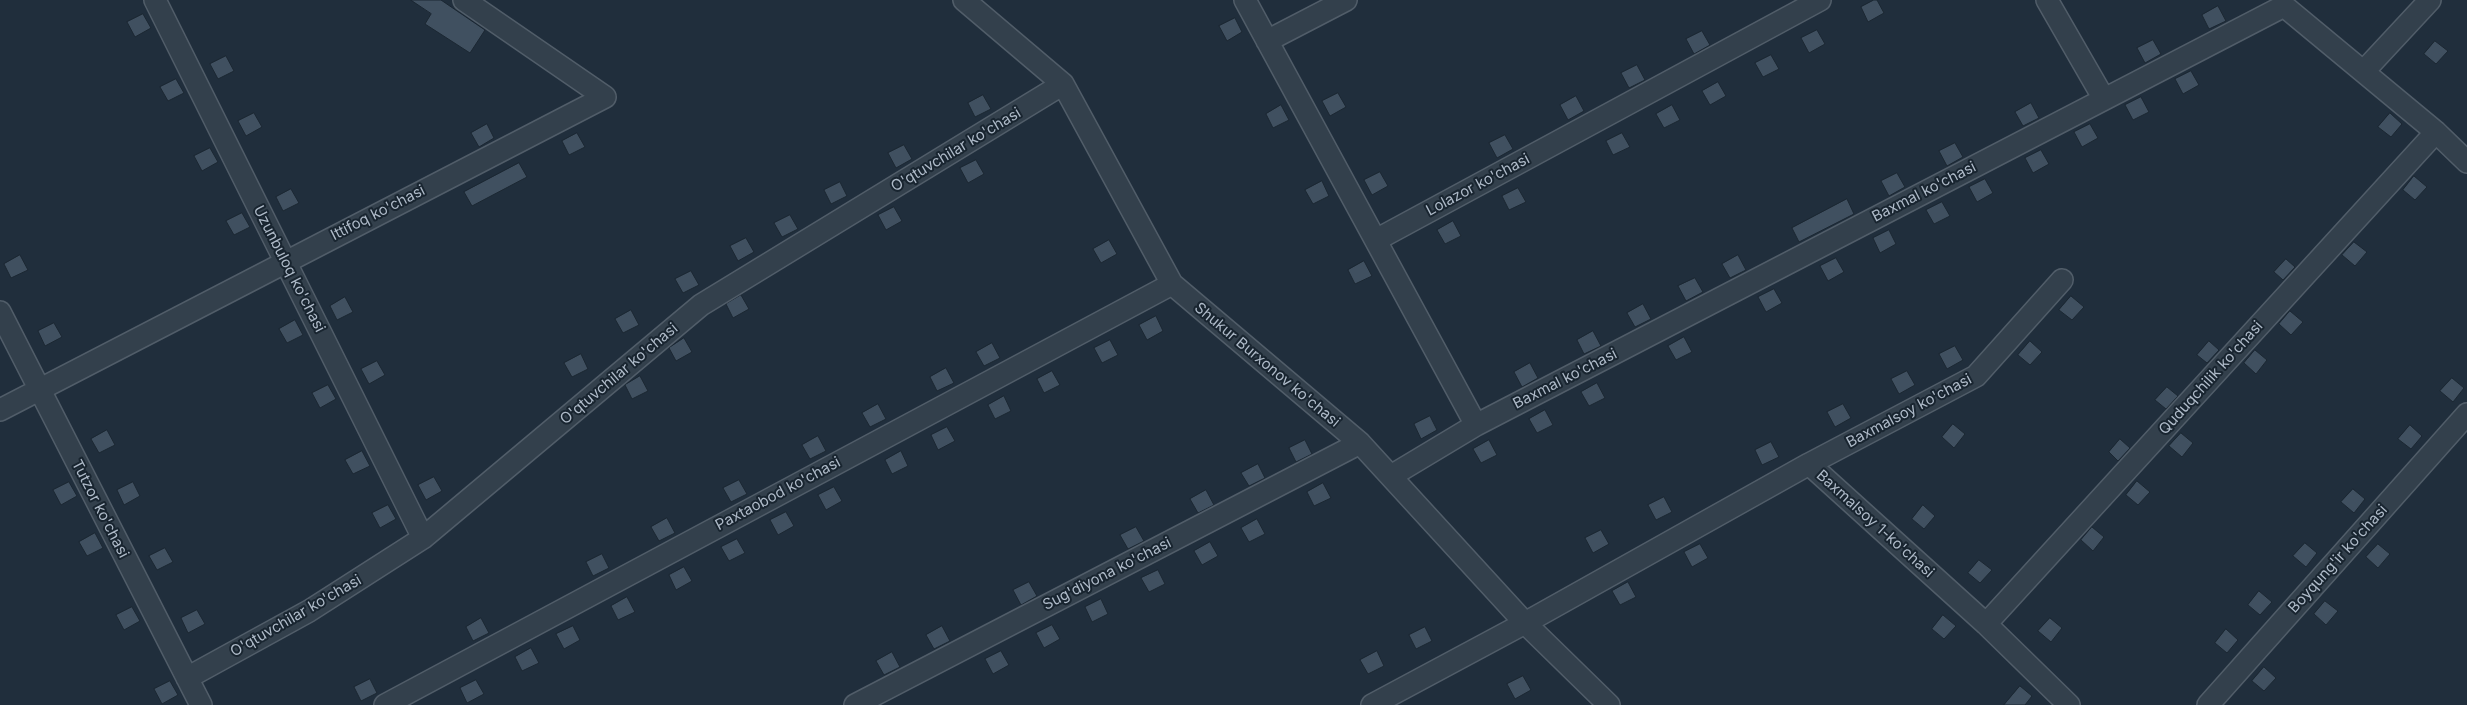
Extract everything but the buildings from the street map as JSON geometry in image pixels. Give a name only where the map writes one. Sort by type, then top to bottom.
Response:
[{"type":"street","name":"Uzunbuloq ko'chasi","points":[[155,0],[423,538]]},
{"type":"street","name":"Ittifoq ko'chasi","points":[[0,410],[605,97],[464,0]]},
{"type":"street","name":"Shukur Burxonov ko'chasi","points":[[964,0],[1063,84],[1172,284],[1360,443],[1525,623],[1609,705]]},
{"type":"street","points":[[1245,0],[1476,425]]},
{"type":"street","points":[[1267,42],[1346,0]]},
{"type":"street","name":"Lolazor ko'chasi","points":[[1376,240],[1820,0]]},
{"type":"street","points":[[2047,0],[2104,99]]},
{"type":"street","points":[[2430,0],[2364,71],[2436,132],[2467,162]]},
{"type":"street","name":"Baxmal ko'chasi","points":[[1390,476],[1476,425],[2284,6],[2364,71]]},
{"type":"street","name":"O'qtuvchilar ko'chasi","points":[[187,678],[309,611],[423,538],[701,305],[1063,84]]},
{"type":"street","name":"Quduqchilik ko'chasi","points":[[1986,624],[2436,132]]},
{"type":"street","name":"Baхmalsoy ko'chasi","points":[[1809,464],[1976,376],[2062,280]]},
{"type":"street","name":"Paxtaobod ko'chasi","points":[[385,705],[1172,284]]},
{"type":"street","name":"Tutzor ko'chasi","points":[[0,312],[201,705]]},
{"type":"street","name":"Boyqung'ir ko'chasi","points":[[2208,705],[2467,414]]},
{"type":"street","name":"Sug'diyona ko'chasi","points":[[855,705],[1360,443]]},
{"type":"street","name":"Baxmalsoy 1-ko'chasi","points":[[1372,705],[1525,623],[1809,464],[1986,624],[2069,705]]}]
